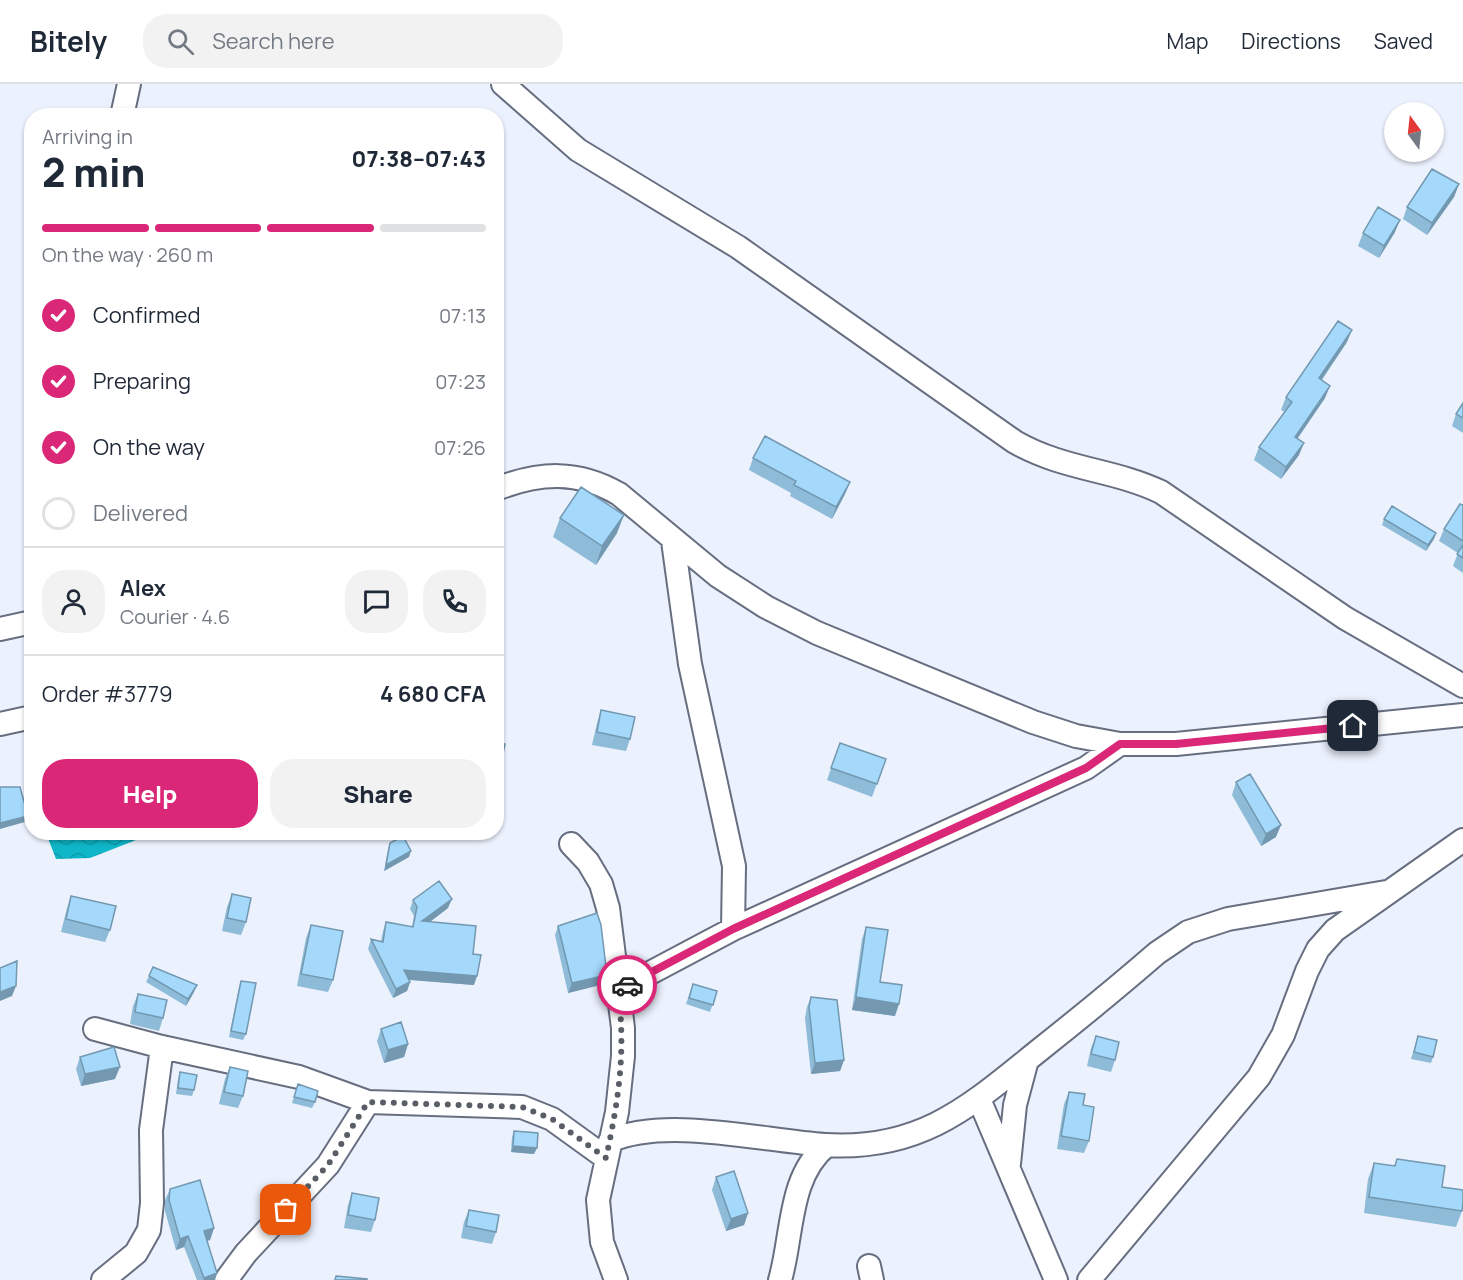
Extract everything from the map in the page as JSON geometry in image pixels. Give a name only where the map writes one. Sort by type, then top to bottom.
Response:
[{"type":"street","points":[[124,108],[129,84]]},
{"type":"street","points":[[503,84],[578,150],[738,247],[1015,442],[1050,459],[1137,482],[1161,492],[1345,618],[1463,686]]},
{"type":"street","points":[[504,486],[535,476],[553,474],[588,479],[619,494],[718,576],[766,607],[817,633],[1054,730],[1120,744],[1176,744],[1463,715]]},
{"type":"street","points":[[673,541],[690,664],[734,866],[733,929]]},
{"type":"street","points":[[0,629],[24,624]]},
{"type":"street","points":[[0,724],[24,719]]},
{"type":"street","points":[[618,990],[733,929],[1086,768],[1120,744]]},
{"type":"street","points":[[1089,1280],[1259,1077],[1283,1035],[1307,971],[1318,949],[1335,930],[1463,840]]},
{"type":"street","points":[[571,844],[588,862],[601,884],[608,908],[618,990],[623,1056],[617,1112],[598,1200],[602,1242],[616,1280]]},
{"type":"street","points":[[608,1150],[637,1131],[663,1129],[827,1146],[882,1142],[909,1136],[950,1119],[979,1099],[1157,953],[1188,932],[1228,919],[1386,892]]},
{"type":"street","points":[[95,1029],[162,1047],[299,1077],[368,1102],[522,1107],[552,1119],[608,1150]]},
{"type":"street","points":[[103,1280],[136,1253],[149,1230],[152,1203],[151,1130],[162,1047]]},
{"type":"street","points":[[1009,1169],[1015,1105],[1027,1060]]},
{"type":"street","points":[[979,1099],[1056,1280]]},
{"type":"street","points":[[226,1280],[246,1253],[328,1165],[368,1102]]},
{"type":"street","points":[[780,1280],[804,1174],[814,1158],[827,1146]]},
{"type":"water","points":[[49,840],[136,840],[90,858],[56,859]]},
{"type":"building","points":[[1432,169],[1459,184],[1432,223],[1407,207]]},
{"type":"building","points":[[1378,207],[1400,220],[1384,246],[1363,233]]},
{"type":"building","points":[[1338,321],[1352,330],[1319,378],[1330,386],[1295,437],[1304,443],[1286,467],[1259,447],[1292,402],[1286,397]]},
{"type":"building","points":[[1463,403],[1463,418],[1456,414]]},
{"type":"building","points":[[765,436],[850,482],[836,507],[794,485],[796,481],[753,458]]},
{"type":"building","points":[[581,487],[624,515],[602,546],[560,518]]},
{"type":"building","points":[[1460,504],[1463,505],[1463,541],[1444,529]]},
{"type":"building","points":[[1392,506],[1436,533],[1428,545],[1384,519]]},
{"type":"building","points":[[1463,545],[1463,558],[1457,554]]},
{"type":"building","points":[[601,710],[635,717],[630,739],[597,732]]},
{"type":"building","points":[[840,743],[886,759],[877,784],[831,768]]},
{"type":"building","points":[[1250,774],[1281,825],[1266,834],[1236,782]]},
{"type":"building","points":[[0,787],[20,787],[24,802],[24,817],[0,823]]},
{"type":"building","points":[[396,840],[405,840],[411,851],[386,865],[390,843]]},
{"type":"building","points":[[439,881],[452,899],[422,921],[476,926],[473,954],[481,955],[477,976],[404,970],[410,982],[396,989],[371,939],[383,942],[386,922],[413,927],[417,907],[413,900]]},
{"type":"building","points":[[232,894],[251,898],[246,922],[227,918]]},
{"type":"building","points":[[71,896],[116,906],[110,930],[66,919]]},
{"type":"building","points":[[597,913],[601,925],[607,975],[572,983],[558,926]]},
{"type":"building","points":[[311,925],[343,931],[333,980],[301,974]]},
{"type":"building","points":[[866,927],[888,930],[880,982],[902,985],[899,1004],[856,997]]},
{"type":"building","points":[[17,961],[16,986],[0,992],[0,968]]},
{"type":"building","points":[[153,967],[197,985],[188,999],[149,976]]},
{"type":"building","points":[[241,981],[256,983],[246,1034],[231,1031]]},
{"type":"building","points":[[693,984],[717,991],[713,1005],[689,998]]},
{"type":"building","points":[[138,994],[167,1000],[163,1018],[135,1012]]},
{"type":"building","points":[[811,997],[837,1000],[844,1060],[815,1063],[809,1007]]},
{"type":"building","points":[[401,1022],[408,1044],[388,1050],[381,1029]]},
{"type":"building","points":[[1096,1036],[1119,1042],[1115,1060],[1091,1054]]},
{"type":"building","points":[[1418,1036],[1437,1040],[1433,1057],[1414,1052]]},
{"type":"building","points":[[114,1047],[120,1067],[85,1074],[80,1057]]},
{"type":"building","points":[[230,1067],[248,1071],[243,1096],[224,1092]]},
{"type":"building","points":[[180,1072],[197,1075],[194,1090],[178,1088]]},
{"type":"building","points":[[298,1084],[318,1091],[315,1102],[294,1097]]},
{"type":"building","points":[[1069,1092],[1085,1094],[1083,1105],[1094,1107],[1089,1141],[1061,1136]]},
{"type":"building","points":[[514,1131],[538,1133],[537,1148],[513,1146]]},
{"type":"building","points":[[1397,1159],[1445,1166],[1442,1187],[1463,1190],[1462,1211],[1369,1197],[1374,1163],[1395,1166]]},
{"type":"building","points":[[734,1171],[748,1213],[731,1219],[716,1177]]},
{"type":"building","points":[[200,1180],[214,1228],[204,1231],[217,1273],[204,1278],[188,1236],[180,1239],[169,1200],[170,1189]]},
{"type":"building","points":[[352,1193],[379,1198],[375,1220],[348,1215]]},
{"type":"building","points":[[469,1210],[499,1215],[496,1232],[466,1226]]},
{"type":"building","points":[[336,1276],[367,1279],[367,1280],[335,1280]]},
{"type":"way so far","points":[[286,1210],[328,1165],[368,1102],[522,1107],[552,1119],[606,1158],[621,1084],[623,1028],[618,990],[627,985]]},
{"type":"route","points":[[627,985],[733,929],[1086,768],[1098,762],[1120,744],[1176,744],[1353,726]]}]
